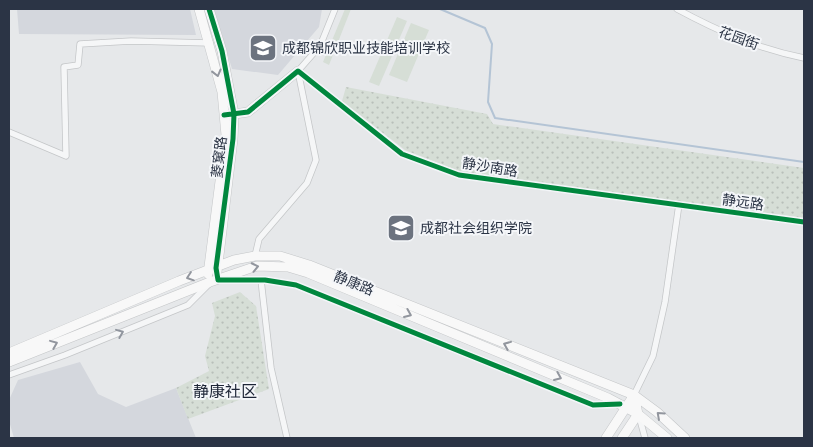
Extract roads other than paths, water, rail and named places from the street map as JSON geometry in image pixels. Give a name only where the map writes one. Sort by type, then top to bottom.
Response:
[{"type":"main road","name":"菱窠路","points":[[199,9],[210,43],[222,92],[226,135],[212,270],[213,281]]},
{"type":"main road","name":"菱窠路","points":[[209,9],[222,51],[234,114],[233,139],[212,270]]},
{"type":"main road","points":[[224,115],[248,112],[298,71]]},
{"type":"main road","name":"静康路","points":[[9,353],[179,281],[234,260],[255,256],[280,256],[309,265],[634,395],[657,412],[685,438]]},
{"type":"main road","name":"静康路","points":[[9,362],[213,281],[257,266],[288,267],[308,273],[623,406],[638,414],[667,438]]},
{"type":"main road","points":[[606,438],[623,406],[634,395]]},
{"type":"main road","points":[[622,438],[638,414],[634,395]]},
{"type":"street","points":[[255,256],[259,239],[307,183],[316,160],[298,71],[320,46],[335,9]]},
{"type":"street","name":"花园街","points":[[677,9],[718,32],[754,45],[804,58]]},
{"type":"street","points":[[9,132],[66,156],[64,66],[78,65],[80,44],[131,41],[210,43]]},
{"type":"street","name":"静沙南路","points":[[298,71],[402,154],[459,175],[679,204]]},
{"type":"street","points":[[634,395],[653,356],[665,302],[679,204]]},
{"type":"street","name":"静远路","points":[[679,204],[804,222]]},
{"type":"street","points":[[261,280],[271,368],[287,438]]},
{"type":"street","points":[[9,375],[56,359],[188,305],[213,281],[282,281],[593,405],[623,406]]},
{"type":"street","points":[[638,414],[645,438]]},
{"type":"waterway","points":[[440,9],[485,28],[492,44],[488,102],[495,118],[804,162]]},
{"type":"place","name":"成都锦欣职业技能培训学校","points":[[263,48]]},
{"type":"place","name":"成都社会组织学院","points":[[401,228]]},
{"type":"district","name":"静康社区","points":[[225,391]]}]
